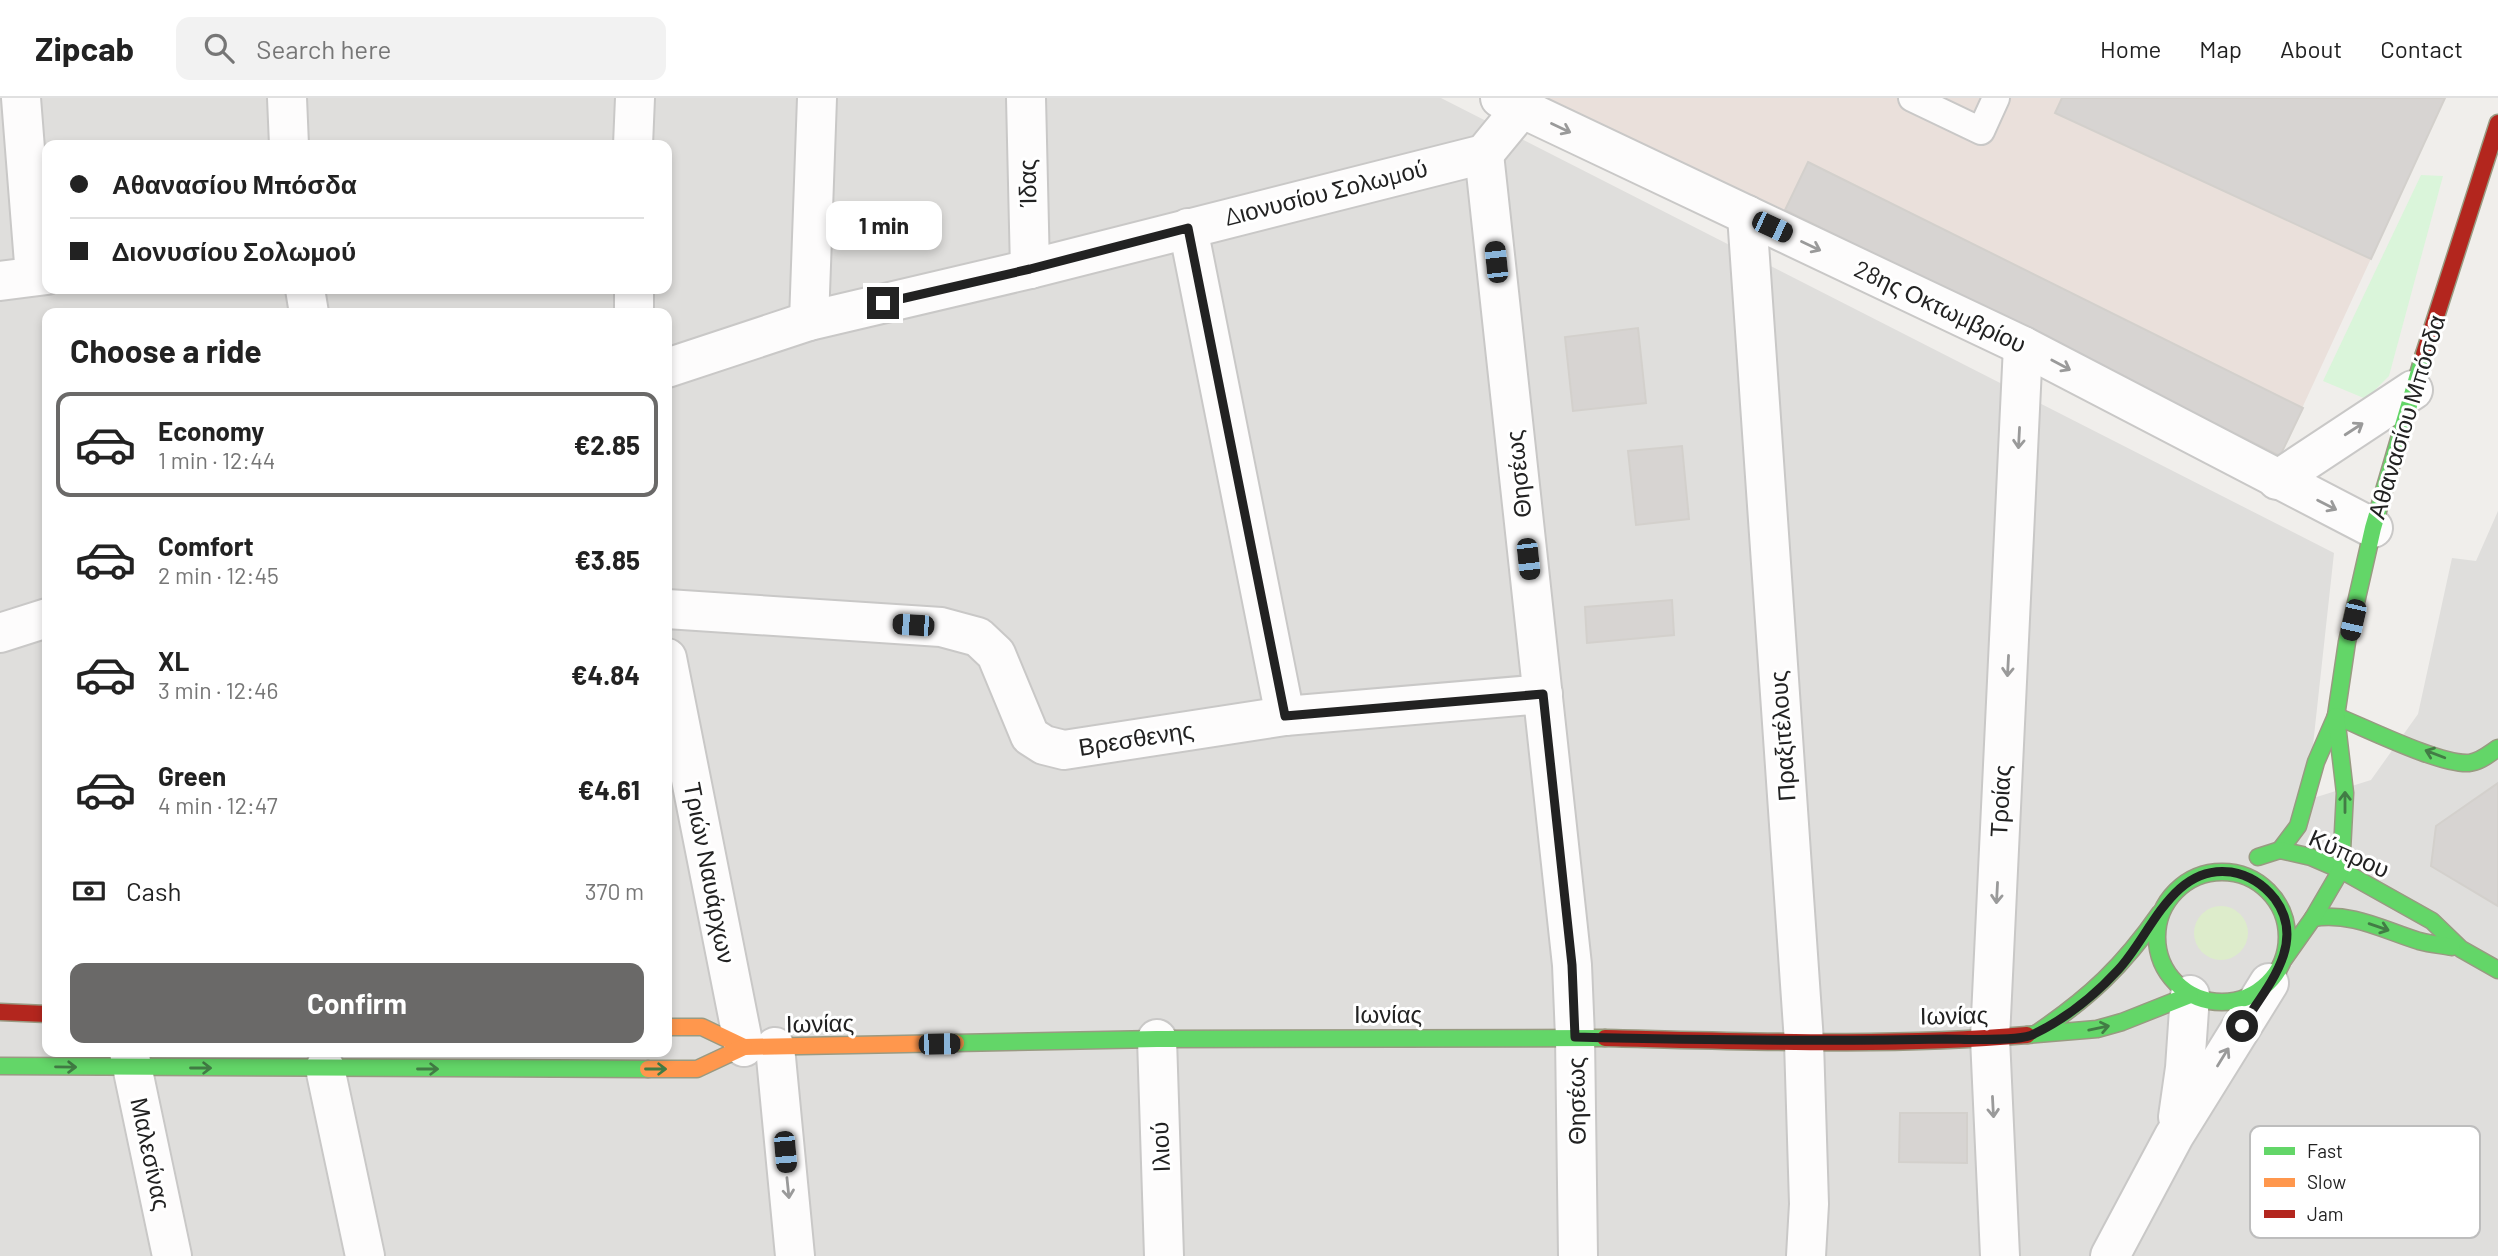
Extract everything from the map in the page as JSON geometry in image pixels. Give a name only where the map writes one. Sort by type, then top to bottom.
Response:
[{"type":"main road","name":"Αθανασίου Μπόσδα","points":[[2313,918],[2341,870],[2345,793],[2336,716],[2347,642],[2373,528],[2413,390],[2498,122]]},
{"type":"main road","name":"Αθανασίου Μπόσδα","points":[[2280,850],[2298,826],[2316,761],[2336,716]]},
{"type":"main road","points":[[2336,716],[2448,759],[2470,763],[2498,748]]},
{"type":"main road","name":"Κύπρου","points":[[2204,874],[2280,850],[2311,857],[2341,870],[2431,920],[2461,949],[2498,970]]},
{"type":"main road","points":[[2032,1036],[2099,989],[2138,947],[2166,904],[2183,885],[2204,874],[2239,874],[2250,878],[2269,892],[2283,912],[2286,923],[2287,935],[2276,971]]},
{"type":"main road","points":[[2166,904],[2157,929],[2159,955],[2170,978],[2190,995],[2215,1003],[2228,1003],[2253,996],[2276,971],[2313,918]]},
{"type":"main road","name":"Κύπρου","points":[[2313,918],[2326,915],[2347,916],[2421,941],[2461,949]]},
{"type":"main road","name":"Ιωνίας","points":[[0,1066],[131,1060],[325,1068],[697,1069],[759,1047],[1157,1039],[1575,1037],[1804,1042],[1990,1038],[2097,1029],[2190,995]]},
{"type":"main road","points":[[0,1012],[42,1014]]},
{"type":"main road","name":"Ιωνίας","points":[[672,1027],[702,1027],[759,1047]]},
{"type":"street","points":[[21,98],[27,277]]},
{"type":"street","points":[[287,98],[289,140]]},
{"type":"street","points":[[633,140],[635,98]]},
{"type":"street","points":[[809,321],[817,98]]},
{"type":"street","name":"Ίδας","points":[[1026,98],[1030,269]]},
{"type":"street","points":[[1485,154],[1510,103]]},
{"type":"street","name":"28ης Οκτωμβρίου","points":[[1510,103],[2023,346],[2373,528]]},
{"type":"street","name":"Διονυσίου Σολωμού","points":[[672,366],[809,321],[1030,269],[1485,154]]},
{"type":"street","name":"Θησέως","points":[[1485,154],[1572,965],[1578,1256]]},
{"type":"street","name":"Πραξιτέλους","points":[[1747,215],[1804,1042],[1809,1204],[1806,1256]]},
{"type":"street","points":[[1188,228],[1285,716]]},
{"type":"street","name":"Τροίας","points":[[2000,1256],[1990,1038],[2023,346]]},
{"type":"street","points":[[2277,480],[2413,390]]},
{"type":"street","name":"Βρεσθενης","points":[[672,609],[941,627],[978,637],[996,654],[1030,736],[1044,745],[1064,750],[1285,716],[1543,694]]},
{"type":"street","points":[[0,633],[42,620]]},
{"type":"street","name":"Τριών Ναυάρχων","points":[[672,679],[759,1047],[795,1256]]},
{"type":"street","points":[[2110,1256],[2174,1136],[2276,971]]},
{"type":"street","points":[[2174,1136],[2183,1081],[2190,995]]},
{"type":"street","name":"Ιλιού","points":[[1157,1039],[1164,1256]]},
{"type":"street","name":"Μαλεσίνας","points":[[131,1060],[172,1256]]},
{"type":"street","points":[[325,1068],[365,1256]]},
{"type":"lane","points":[[1912,98],[1981,131],[1996,98]]},
{"type":"shaded area","points":[[0,98],[1441,98],[2334,553],[2307,800],[2371,780],[2418,714],[2452,558],[2476,561],[2498,511],[2498,1256],[0,1256]]},
{"type":"shaded area","points":[[1535,98],[2445,98],[2280,456],[1785,210]]},
{"type":"green space","points":[[2421,175],[2443,176],[2389,376],[2366,399],[2323,381]]},
{"type":"green space","points":[[2226,906],[2236,910],[2244,918],[2248,933],[2244,948],[2236,956],[2216,960],[2206,956],[2198,948],[2194,928],[2198,918],[2206,910]]},
{"type":"building","points":[[2062,98],[2445,98],[2371,259],[2055,113]]},
{"type":"building","points":[[1808,162],[2303,408],[2280,456],[1785,210]]},
{"type":"building","points":[[1638,328],[1646,403],[1573,411],[1565,337]]},
{"type":"building","points":[[1682,446],[1689,519],[1636,525],[1628,451]]},
{"type":"building","points":[[1672,600],[1674,635],[1587,643],[1585,607]]},
{"type":"building","points":[[2498,783],[2498,906],[2431,866],[2436,826]]},
{"type":"building","points":[[1900,1113],[1967,1113],[1967,1163],[1899,1162]]},
{"type":"traffic: fast","points":[[2280,850],[2298,826],[2316,762],[2336,716],[2347,642],[2373,528],[2424,354]]},
{"type":"traffic: fast","points":[[2336,716],[2422,752],[2456,762],[2477,761],[2498,748]]},
{"type":"traffic: fast","points":[[2284,959],[2313,918],[2341,870],[2345,793],[2336,716]]},
{"type":"traffic: fast","points":[[2258,857],[2280,850],[2311,857],[2341,870],[2432,921],[2461,949],[2498,970]]},
{"type":"traffic: fast","points":[[2222,872],[2247,877],[2268,891],[2282,912],[2287,937],[2282,962],[2268,983],[2247,997],[2222,1002],[2197,997],[2176,983],[2162,962],[2157,937],[2162,912],[2176,891],[2197,877],[2222,872]]},
{"type":"traffic: fast","points":[[2037,1033],[2073,1007],[2119,965],[2160,913]]},
{"type":"traffic: fast","points":[[2313,918],[2355,920],[2419,941],[2452,947]]},
{"type":"traffic: fast","points":[[2027,1035],[2097,1029],[2190,995]]},
{"type":"traffic: fast","points":[[956,1043],[1157,1039],[1605,1038]]},
{"type":"traffic: fast","points":[[0,1066],[648,1069]]},
{"type":"traffic: slow","points":[[672,1027],[702,1027],[744,1047],[956,1043]]},
{"type":"traffic: slow","points":[[648,1069],[697,1069],[744,1047]]},
{"type":"traffic: jam","points":[[2424,354],[2498,123]]},
{"type":"traffic: jam","points":[[0,1012],[42,1014]]},
{"type":"traffic: jam","points":[[1605,1038],[1869,1042],[2027,1035]]},
{"type":"route","points":[[883,303],[1188,228],[1285,716],[1543,694],[1572,965],[1575,1037],[1804,1042],[2032,1036],[2074,1009],[2119,970],[2138,947],[2166,904],[2183,885],[2193,878],[2216,872],[2239,874],[2261,885],[2277,902],[2286,923],[2287,947],[2284,959],[2242,1026]]}]
